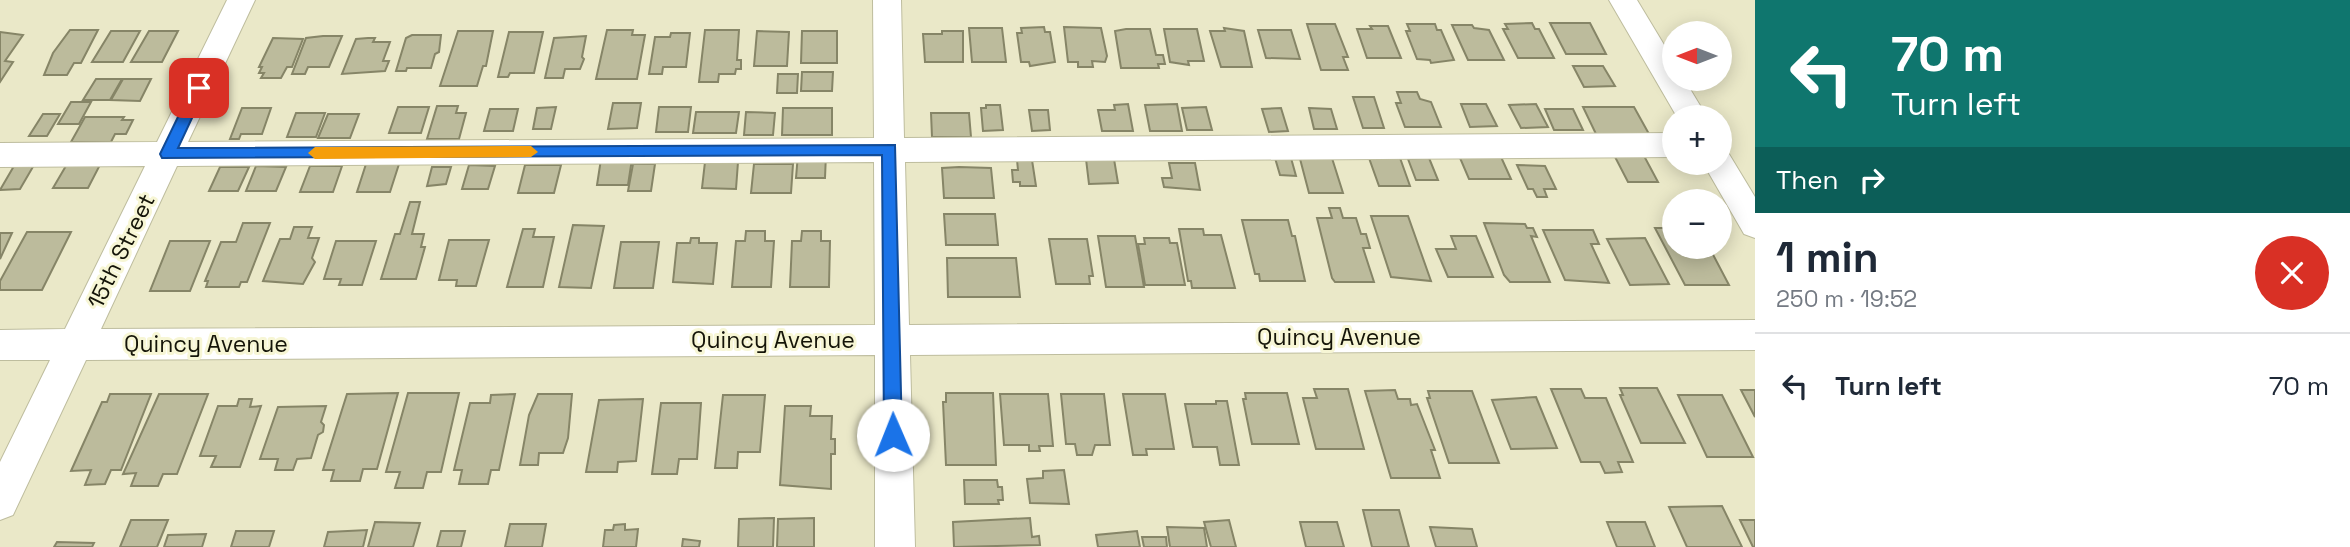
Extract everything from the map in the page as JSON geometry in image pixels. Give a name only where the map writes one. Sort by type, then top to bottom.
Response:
[{"type":"street","name":"15th Street","points":[[0,502],[241,0]]},
{"type":"street","points":[[887,0],[895,547]]},
{"type":"street","points":[[1623,0],[1685,105]]},
{"type":"street","points":[[0,155],[1662,145]]},
{"type":"street","points":[[1725,175],[1755,226]]},
{"type":"street","name":"Quincy Avenue","points":[[0,345],[1755,335]]},
{"type":"building","points":[[1532,23],[1535,29],[1539,29],[1554,58],[1518,58],[1503,29],[1508,29],[1505,24]]},
{"type":"building","points":[[1550,23],[1590,23],[1606,54],[1566,54]]},
{"type":"building","points":[[1307,24],[1335,24],[1348,57],[1343,57],[1348,70],[1321,70]]},
{"type":"building","points":[[1407,24],[1435,24],[1437,30],[1441,30],[1454,60],[1431,63],[1430,60],[1417,59],[1406,31],[1410,31]]},
{"type":"building","points":[[1452,25],[1472,25],[1474,28],[1489,30],[1504,60],[1468,60]]},
{"type":"building","points":[[1370,26],[1388,26],[1401,58],[1367,58],[1357,29],[1372,29]]},
{"type":"building","points":[[1044,27],[1045,32],[1050,32],[1055,62],[1030,66],[1029,62],[1021,62],[1017,33],[1022,33],[1021,28]]},
{"type":"building","points":[[1064,27],[1101,28],[1107,56],[1105,62],[1092,61],[1093,67],[1078,67],[1078,62],[1068,62]]},
{"type":"building","points":[[969,28],[1002,28],[1006,62],[972,62]]},
{"type":"building","points":[[1224,28],[1244,31],[1252,67],[1221,67],[1210,31],[1225,31]]},
{"type":"building","points":[[1150,29],[1156,55],[1163,55],[1165,64],[1158,64],[1159,68],[1121,68],[1115,31]]},
{"type":"building","points":[[1164,29],[1197,29],[1204,61],[1188,61],[1189,65],[1170,62]]},
{"type":"building","points":[[70,30],[98,30],[81,63],[74,63],[67,75],[44,75],[53,53]]},
{"type":"building","points":[[607,30],[633,30],[632,35],[645,35],[637,79],[596,79]]},
{"type":"building","points":[[705,30],[739,30],[737,60],[741,60],[741,69],[736,69],[735,74],[719,74],[718,82],[699,82]]},
{"type":"building","points":[[1258,30],[1291,30],[1300,59],[1266,58]]},
{"type":"building","points":[[111,31],[140,31],[123,62],[92,62]]},
{"type":"building","points":[[149,31],[178,31],[162,62],[131,62]]},
{"type":"building","points":[[458,31],[493,31],[486,66],[483,66],[477,86],[440,86]]},
{"type":"building","points":[[757,31],[789,32],[787,66],[754,66]]},
{"type":"building","points":[[802,31],[837,31],[837,63],[801,63]]},
{"type":"building","points":[[942,31],[963,31],[963,62],[925,62],[923,34],[942,34]]},
{"type":"building","points":[[0,32],[23,35],[5,61],[13,62],[0,82]]},
{"type":"building","points":[[509,32],[543,32],[534,73],[510,73],[508,77],[498,77]]},
{"type":"building","points":[[671,33],[690,33],[686,67],[663,67],[662,74],[649,74],[655,37],[670,37]]},
{"type":"building","points":[[412,35],[441,35],[439,52],[435,54],[431,68],[396,71],[406,38]]},
{"type":"building","points":[[342,36],[329,67],[308,67],[305,74],[292,74],[306,38]]},
{"type":"building","points":[[586,36],[582,57],[584,59],[580,69],[565,69],[563,78],[545,78],[554,38]]},
{"type":"building","points":[[273,38],[303,39],[292,67],[287,67],[281,78],[261,78],[264,73],[259,73],[262,67],[259,67]]},
{"type":"building","points":[[375,38],[373,42],[390,42],[383,61],[389,61],[385,71],[342,74],[356,39]]},
{"type":"building","points":[[1573,66],[1603,66],[1615,86],[1584,87]]},
{"type":"building","points":[[802,72],[833,72],[832,91],[801,91]]},
{"type":"building","points":[[778,74],[798,74],[797,93],[777,93]]},
{"type":"building","points":[[96,79],[122,79],[110,100],[83,100]]},
{"type":"building","points":[[123,79],[151,79],[140,101],[111,100]]},
{"type":"building","points":[[1397,92],[1417,92],[1420,99],[1431,102],[1441,127],[1405,127],[1396,103],[1401,103]]},
{"type":"building","points":[[1353,97],[1374,97],[1384,128],[1363,128]]},
{"type":"building","points":[[71,102],[91,102],[79,124],[58,124]]},
{"type":"building","points":[[613,103],[641,103],[637,128],[608,129]]},
{"type":"building","points":[[1128,104],[1133,131],[1102,131],[1098,110],[1115,110],[1114,105]]},
{"type":"building","points":[[1177,104],[1182,131],[1150,131],[1145,105]]},
{"type":"building","points":[[1461,104],[1486,104],[1497,126],[1470,127]]},
{"type":"building","points":[[1536,104],[1548,127],[1521,128],[1509,105]]},
{"type":"building","points":[[986,105],[1000,105],[1003,130],[983,131],[981,108],[986,108]]},
{"type":"building","points":[[437,106],[458,106],[456,113],[466,113],[459,139],[427,139]]},
{"type":"building","points":[[398,107],[429,107],[421,133],[389,133]]},
{"type":"building","points":[[556,107],[551,129],[533,129],[537,108]]},
{"type":"building","points":[[659,107],[691,107],[688,132],[656,132]]},
{"type":"building","points":[[1206,107],[1212,130],[1187,130],[1182,108]]},
{"type":"building","points":[[1583,107],[1634,107],[1649,134],[1596,134]]},
{"type":"building","points":[[242,108],[271,108],[262,134],[241,134],[239,139],[230,139]]},
{"type":"building","points":[[783,108],[832,108],[832,135],[782,135]]},
{"type":"building","points":[[1281,108],[1288,131],[1269,132],[1262,109]]},
{"type":"building","points":[[1309,108],[1331,109],[1337,129],[1314,129]]},
{"type":"building","points":[[490,109],[518,109],[513,131],[484,131]]},
{"type":"building","points":[[1545,109],[1573,109],[1583,130],[1554,130]]},
{"type":"building","points":[[1029,110],[1048,110],[1050,130],[1032,131]]},
{"type":"building","points":[[696,112],[739,112],[736,133],[693,133]]},
{"type":"building","points":[[746,112],[775,113],[773,135],[744,135]]},
{"type":"building","points":[[296,113],[325,113],[316,137],[287,137]]},
{"type":"building","points":[[931,113],[969,113],[971,137],[932,137]]},
{"type":"building","points":[[43,114],[60,114],[47,136],[29,136]]},
{"type":"building","points":[[328,114],[359,114],[350,138],[318,138]]},
{"type":"building","points":[[85,117],[124,117],[122,120],[133,120],[126,134],[115,134],[111,142],[71,142]]},
{"type":"building","points":[[798,154],[826,154],[825,178],[796,178]]},
{"type":"building","points":[[1643,154],[1658,182],[1628,182],[1614,155]]},
{"type":"building","points":[[1299,155],[1331,155],[1343,193],[1309,193]]},
{"type":"building","points":[[1501,157],[1511,179],[1469,179],[1460,158]]},
{"type":"building","points":[[1275,158],[1291,158],[1296,176],[1280,175]]},
{"type":"building","points":[[1369,158],[1400,158],[1410,186],[1379,186]]},
{"type":"building","points":[[1429,158],[1438,180],[1416,180],[1408,159]]},
{"type":"building","points":[[70,159],[103,159],[88,188],[53,188]]},
{"type":"building","points":[[601,159],[632,159],[628,185],[597,185]]},
{"type":"building","points":[[1086,159],[1114,159],[1118,183],[1089,184]]},
{"type":"building","points":[[1017,160],[1032,160],[1036,186],[1020,186],[1020,182],[1013,182],[1012,170],[1018,170]]},
{"type":"building","points":[[705,162],[738,162],[736,189],[702,188]]},
{"type":"building","points":[[1169,163],[1195,163],[1200,190],[1164,187],[1162,178],[1172,178]]},
{"type":"building","points":[[366,164],[399,164],[390,192],[357,192]]},
{"type":"building","points":[[633,164],[655,164],[651,191],[628,191]]},
{"type":"building","points":[[754,164],[793,164],[791,193],[751,193]]},
{"type":"building","points":[[34,165],[20,189],[0,190],[14,166]]},
{"type":"building","points":[[469,165],[495,166],[488,189],[462,189]]},
{"type":"building","points":[[525,165],[561,165],[554,193],[518,193]]},
{"type":"building","points":[[1517,165],[1545,166],[1556,189],[1544,189],[1547,197],[1537,197],[1533,189],[1528,189]]},
{"type":"building","points":[[256,166],[286,167],[276,191],[246,191]]},
{"type":"building","points":[[310,166],[342,166],[333,192],[300,192]]},
{"type":"building","points":[[220,167],[249,167],[238,191],[209,191]]},
{"type":"building","points":[[432,167],[451,167],[446,184],[427,186]]},
{"type":"building","points":[[942,168],[991,168],[994,198],[944,198]]},
{"type":"building","points":[[410,202],[420,202],[412,234],[424,234],[421,247],[425,247],[416,279],[381,279],[395,234],[400,234]]},
{"type":"building","points":[[1329,208],[1340,208],[1343,218],[1356,218],[1361,234],[1366,234],[1370,248],[1363,248],[1374,282],[1335,282],[1332,278],[1317,218],[1332,218]]},
{"type":"building","points":[[944,214],[995,214],[998,245],[946,245]]},
{"type":"building","points":[[1371,216],[1408,216],[1431,281],[1391,277]]},
{"type":"building","points":[[1242,220],[1288,220],[1292,236],[1295,236],[1305,281],[1260,281],[1259,274],[1255,274]]},
{"type":"building","points":[[243,223],[270,223],[247,282],[241,282],[239,287],[206,287],[208,281],[205,281],[221,242],[236,242]]},
{"type":"building","points":[[1484,223],[1525,224],[1527,228],[1533,228],[1537,237],[1531,236],[1550,282],[1510,282],[1504,275]]},
{"type":"building","points":[[573,225],[604,226],[591,288],[559,287]]},
{"type":"building","points":[[294,227],[312,227],[308,238],[319,238],[312,258],[315,262],[303,284],[263,281],[280,239],[290,239]]},
{"type":"building","points":[[1655,228],[1662,228],[1662,241]]},
{"type":"building","points":[[523,229],[535,229],[533,237],[554,237],[543,287],[507,287]]},
{"type":"building","points":[[1179,229],[1203,229],[1204,235],[1221,235],[1235,288],[1192,288],[1191,281],[1188,281]]},
{"type":"building","points":[[1543,230],[1593,230],[1599,244],[1591,244],[1609,283],[1565,280]]},
{"type":"building","points":[[746,231],[765,231],[765,241],[774,241],[771,287],[732,287],[736,241],[745,241]]},
{"type":"building","points":[[802,231],[821,231],[821,241],[830,241],[829,287],[790,287],[792,241],[801,241]]},
{"type":"building","points":[[27,232],[71,232],[42,290],[0,290],[0,281]]},
{"type":"building","points":[[0,233],[12,233],[0,259]]},
{"type":"building","points":[[1098,236],[1135,236],[1144,287],[1106,287]]},
{"type":"building","points":[[1451,236],[1476,236],[1493,277],[1448,277],[1436,249],[1456,249]]},
{"type":"building","points":[[691,238],[699,238],[699,243],[717,243],[713,284],[673,282],[677,243],[690,243]]},
{"type":"building","points":[[1144,238],[1169,238],[1170,243],[1177,243],[1185,285],[1145,285],[1138,244],[1145,244]]},
{"type":"building","points":[[1645,238],[1669,284],[1630,285],[1607,239]]},
{"type":"building","points":[[1049,239],[1087,239],[1093,276],[1089,276],[1090,284],[1056,284]]},
{"type":"building","points":[[449,240],[489,240],[476,286],[456,286],[457,280],[439,280]]},
{"type":"building","points":[[170,241],[210,241],[190,291],[150,291]]},
{"type":"building","points":[[336,241],[376,241],[362,285],[339,285],[341,279],[324,279]]},
{"type":"building","points":[[621,242],[659,242],[653,288],[614,288]]},
{"type":"building","points":[[947,258],[1016,258],[1020,297],[948,297]]},
{"type":"building","points":[[1671,259],[1715,259],[1729,285],[1685,285]]},
{"type":"building","points":[[1620,388],[1657,388],[1685,443],[1641,443],[1620,395],[1623,395]]},
{"type":"building","points":[[1314,389],[1348,389],[1364,449],[1316,449],[1303,398],[1317,398]]},
{"type":"building","points":[[1551,389],[1581,389],[1585,398],[1606,398],[1633,462],[1618,462],[1622,472],[1605,473],[1600,462],[1581,462]]},
{"type":"building","points":[[1395,390],[1398,399],[1410,399],[1411,405],[1417,404],[1435,450],[1431,450],[1440,478],[1391,478],[1365,391]]},
{"type":"building","points":[[1741,390],[1755,390],[1755,417]]},
{"type":"building","points":[[1428,391],[1472,391],[1499,463],[1449,463],[1427,398],[1430,398]]},
{"type":"building","points":[[398,393],[377,469],[363,469],[360,481],[331,481],[334,470],[323,470],[347,394]]},
{"type":"building","points":[[408,393],[459,393],[441,472],[427,472],[423,488],[395,488],[400,472],[386,472]]},
{"type":"building","points":[[946,393],[993,393],[996,465],[946,465],[943,402],[946,402]]},
{"type":"building","points":[[1245,393],[1287,393],[1299,444],[1252,444],[1243,399],[1246,399]]},
{"type":"building","points":[[110,394],[151,394],[121,470],[111,470],[105,484],[85,485],[91,470],[71,471],[102,402],[107,402]]},
{"type":"building","points":[[159,394],[208,394],[177,474],[163,474],[158,486],[131,486],[136,473],[123,474]]},
{"type":"building","points":[[515,394],[499,470],[491,470],[488,484],[459,484],[462,470],[454,470],[470,403],[490,403],[491,395]]},
{"type":"building","points":[[538,394],[572,394],[568,438],[563,453],[539,453],[538,465],[520,465],[529,415]]},
{"type":"building","points":[[1000,394],[1048,394],[1053,446],[1039,446],[1040,451],[1029,451],[1029,445],[1004,445]]},
{"type":"building","points":[[1061,394],[1104,394],[1110,445],[1095,445],[1092,455],[1077,455],[1075,444],[1066,444]]},
{"type":"building","points":[[1123,394],[1165,394],[1174,449],[1146,449],[1147,455],[1133,455]]},
{"type":"building","points":[[723,395],[765,395],[760,452],[738,452],[737,468],[715,468]]},
{"type":"building","points":[[1678,395],[1722,395],[1753,457],[1707,457]]},
{"type":"building","points":[[1536,397],[1557,448],[1511,449],[1492,400]]},
{"type":"building","points":[[239,399],[252,399],[250,407],[261,406],[240,467],[211,467],[216,456],[200,456],[218,406],[237,406]]},
{"type":"building","points":[[643,399],[636,461],[618,462],[617,472],[586,472],[599,400]]},
{"type":"building","points":[[1216,401],[1227,401],[1239,465],[1220,465],[1217,447],[1193,447],[1185,404],[1216,404]]},
{"type":"building","points":[[661,403],[701,403],[697,459],[679,459],[677,474],[652,474]]},
{"type":"building","points":[[326,406],[321,422],[324,425],[323,432],[318,435],[311,458],[297,459],[293,470],[275,470],[278,459],[260,459],[278,407]]},
{"type":"building","points":[[785,406],[811,406],[810,416],[832,416],[831,439],[835,439],[835,454],[831,454],[831,489],[780,485]]},
{"type":"building","points":[[1064,470],[1069,504],[1030,503],[1027,479],[1043,478],[1043,471]]},
{"type":"building","points":[[964,480],[997,480],[998,487],[1002,487],[1003,500],[998,500],[999,504],[965,504]]},
{"type":"building","points":[[1722,506],[1742,547],[1687,547],[1669,507]]},
{"type":"building","points":[[1363,510],[1399,510],[1409,547],[1372,547]]},
{"type":"building","points":[[774,518],[773,547],[738,547],[739,519]]},
{"type":"building","points":[[814,518],[814,547],[777,547],[778,519]]},
{"type":"building","points":[[1030,518],[1032,537],[1039,536],[1040,545],[954,547],[953,522]]},
{"type":"building","points":[[131,520],[168,520],[157,547],[120,547]]},
{"type":"building","points":[[1229,520],[1236,547],[1211,547],[1204,522]]},
{"type":"building","points":[[1740,520],[1755,520],[1755,547],[1753,547]]},
{"type":"building","points":[[375,522],[420,523],[413,547],[368,547]]},
{"type":"building","points":[[1300,522],[1337,522],[1344,547],[1306,547]]},
{"type":"building","points":[[1607,522],[1645,522],[1655,547],[1617,547]]},
{"type":"building","points":[[510,524],[546,524],[542,547],[505,547]]},
{"type":"building","points":[[625,524],[625,530],[638,529],[636,547],[603,547],[605,530],[613,530],[614,525]]},
{"type":"building","points":[[1167,527],[1204,528],[1207,547],[1170,547]]},
{"type":"building","points":[[1430,527],[1472,529],[1477,547],[1436,547]]},
{"type":"building","points":[[367,530],[363,547],[324,547],[328,532]]},
{"type":"building","points":[[236,531],[274,531],[269,547],[231,547]]},
{"type":"building","points":[[441,531],[465,531],[461,547],[437,547]]},
{"type":"building","points":[[1137,531],[1140,547],[1098,547],[1096,535]]},
{"type":"building","points":[[206,534],[202,547],[164,547],[168,535]]},
{"type":"building","points":[[1142,537],[1166,537],[1167,547],[1144,547]]},
{"type":"building","points":[[683,539],[700,541],[699,547],[682,547]]},
{"type":"building","points":[[57,542],[94,543],[92,547],[54,547]]},
{"type":"slow traffic","points":[[315,153],[531,152]]},
{"type":"route","points":[[199,88],[167,154],[889,149],[893,435]]}]
